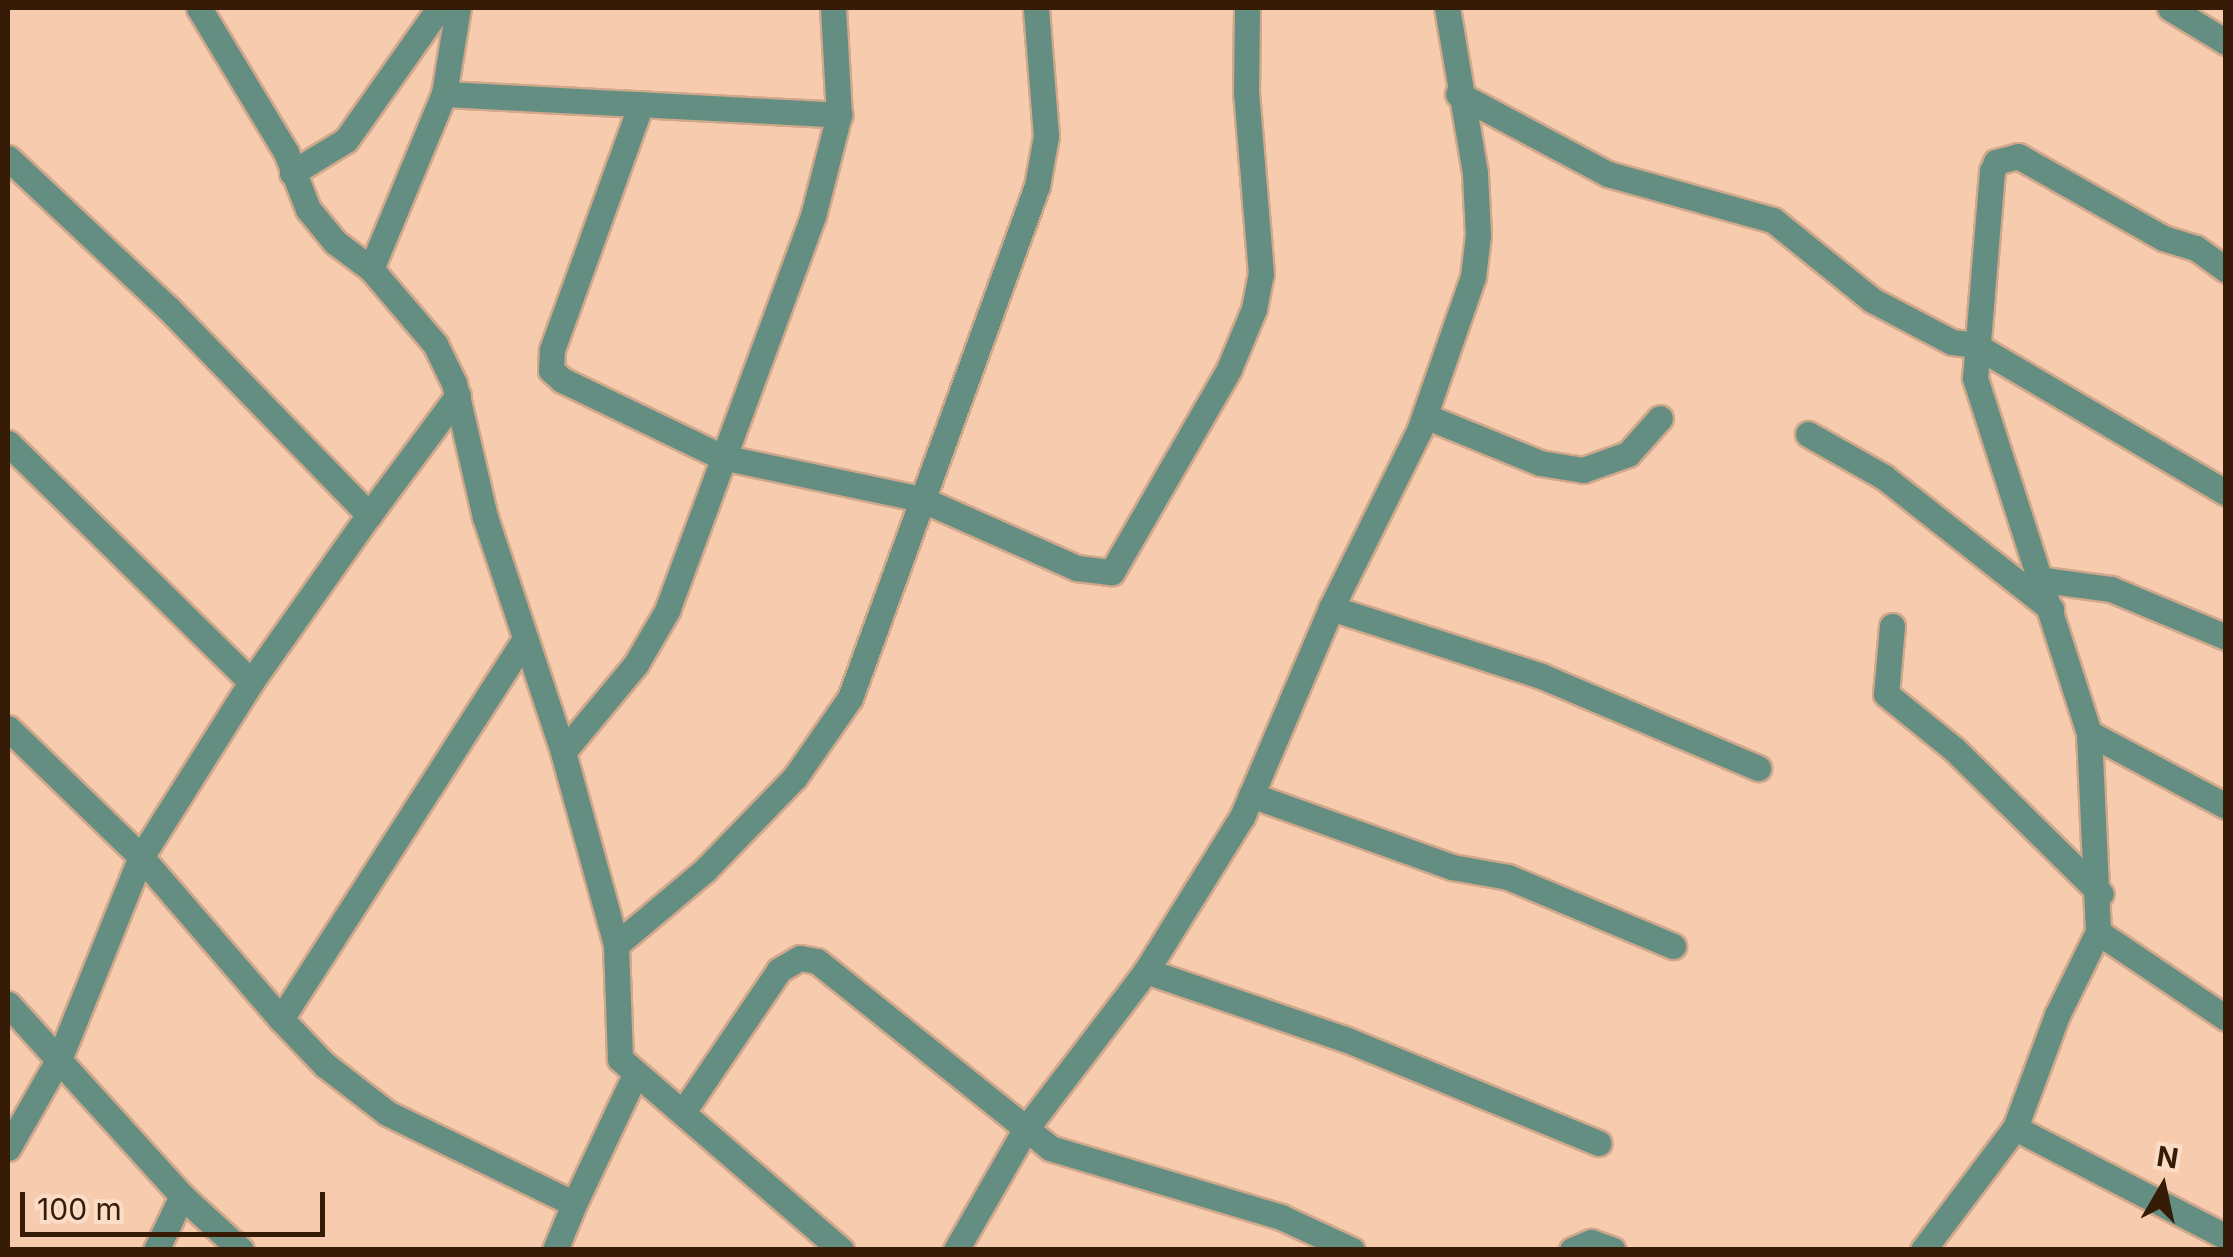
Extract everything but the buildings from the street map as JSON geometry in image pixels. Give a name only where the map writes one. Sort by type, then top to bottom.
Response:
[{"type":"street","points":[[199,8],[286,152],[308,209],[335,242],[372,269],[435,344],[458,395],[485,517],[563,752],[616,945],[616,1045],[634,1077],[683,1112],[841,1250]]},
{"type":"street","points":[[292,172],[346,140],[439,8]]},
{"type":"street","points":[[372,269],[444,94],[458,8]]},
{"type":"street","points":[[563,752],[636,664],[668,609],[813,216],[839,115],[833,8]]},
{"type":"street","points":[[616,945],[705,870],[826,740],[876,636],[1036,186],[1046,136],[1036,8]]},
{"type":"street","points":[[641,104],[552,350],[552,370],[722,457],[922,499],[1077,568],[1112,572],[1123,562],[1248,333],[1254,308],[1261,274],[1246,93],[1247,8]]},
{"type":"street","points":[[956,1250],[1024,1130],[1146,970],[1251,795],[1331,608],[1425,416],[1473,277],[1478,234],[1476,173],[1458,94],[1447,8]]},
{"type":"street","points":[[2170,8],[2226,42]]},
{"type":"street","points":[[444,94],[839,115]]},
{"type":"street","points":[[1458,94],[1608,174],[1773,220],[1872,300],[1952,342],[1975,346],[2226,493]]},
{"type":"street","points":[[1923,1250],[2015,1128],[2057,1015],[2098,932],[2101,894],[2089,733],[2044,580],[1975,378],[1992,171],[2007,156],[2040,166],[2226,270]]},
{"type":"street","points":[[8,158],[168,308],[369,515]]},
{"type":"street","points":[[8,1148],[60,1057],[142,858],[252,682],[458,395]]},
{"type":"street","points":[[1425,416],[1540,462],[1584,470],[1628,454],[1660,418]]},
{"type":"street","points":[[1808,434],[1884,478],[2051,610]]},
{"type":"street","points":[[8,443],[252,682]]},
{"type":"street","points":[[2044,580],[2111,589],[2226,637]]},
{"type":"street","points":[[1331,608],[1542,676],[1758,768]]},
{"type":"street","points":[[1892,626],[1886,694],[1954,749],[2101,894]]},
{"type":"street","points":[[280,1019],[525,639]]},
{"type":"street","points":[[8,728],[142,858],[325,1066],[387,1113],[574,1204]]},
{"type":"street","points":[[2089,733],[2226,806]]},
{"type":"street","points":[[1251,795],[1452,867],[1508,877],[1672,946]]},
{"type":"street","points":[[2098,932],[2226,1018]]},
{"type":"street","points":[[683,1112],[779,970],[800,958],[817,961],[1024,1130],[1072,1159],[1281,1217],[1352,1250]]},
{"type":"street","points":[[1146,970],[1345,1039],[1598,1142]]},
{"type":"street","points":[[8,1004],[182,1196],[241,1250]]},
{"type":"street","points":[[555,1250],[634,1077]]},
{"type":"street","points":[[2015,1128],[2226,1237]]},
{"type":"street","points":[[156,1250],[182,1196]]},
{"type":"street","points":[[1572,1250],[1591,1242],[1613,1250]]}]
